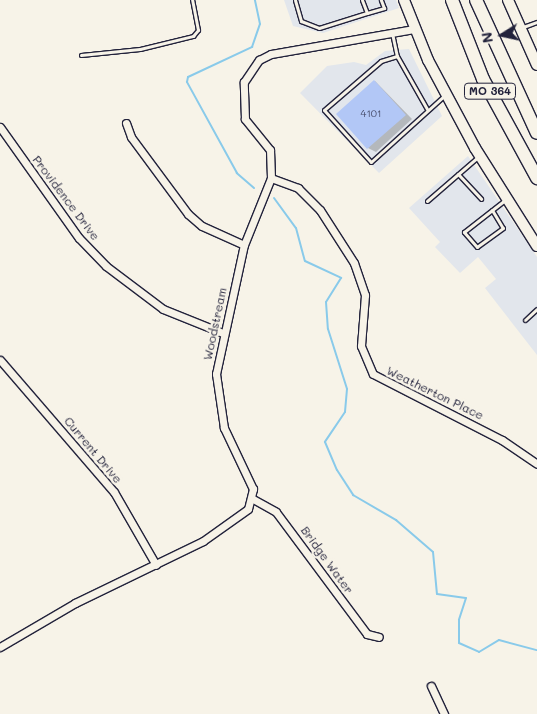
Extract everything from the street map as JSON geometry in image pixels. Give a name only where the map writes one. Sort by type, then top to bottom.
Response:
[{"type":"highway","name":"MO 364","points":[[452,0],[488,88],[537,178]]},
{"type":"highway","name":"MO 364","points":[[476,0],[537,134]]},
{"type":"main road","points":[[404,0],[414,29],[479,156],[537,246]]},
{"type":"main road","points":[[508,0],[537,65]]},
{"type":"street","name":"Woodstream","points":[[253,499],[250,479],[220,412],[216,374],[223,333],[244,245],[271,178],[270,150],[250,126],[242,106],[250,71],[271,54],[414,29]]},
{"type":"street","points":[[126,122],[131,137],[188,214],[202,226],[244,245]]},
{"type":"street","name":"Providence Drive","points":[[0,127],[79,238],[106,266],[163,309],[223,333]]},
{"type":"street","name":"Weatherton Place","points":[[271,178],[298,188],[320,210],[358,270],[366,295],[361,346],[373,374],[494,435],[537,464]]},
{"type":"street","name":"Current Drive","points":[[0,360],[114,492],[156,564]]},
{"type":"street","points":[[0,647],[76,602],[225,529],[241,518],[253,499]]},
{"type":"street","name":"Bridge Water","points":[[253,499],[276,512],[367,634],[379,637]]},
{"type":"street","points":[[431,686],[444,714]]},
{"type":"lane","points":[[81,55],[140,49],[193,36],[198,30],[192,0]]},
{"type":"lane","points":[[295,0],[301,21],[311,26],[328,26],[384,8],[381,0]]},
{"type":"lane","points":[[362,0],[367,14]]},
{"type":"lane","points":[[520,28],[537,22]]},
{"type":"lane","points":[[392,32],[396,56],[427,109]]},
{"type":"lane","points":[[396,56],[381,61],[324,110],[371,162],[427,109],[446,94]]},
{"type":"lane","points":[[427,202],[479,156]]},
{"type":"lane","points":[[458,174],[481,199]]},
{"type":"lane","points":[[492,210],[504,228],[477,247],[464,232],[492,210],[506,200]]},
{"type":"lane","points":[[525,320],[537,309]]},
{"type":"shaded area","points":[[284,0],[396,0],[399,8],[323,33],[293,26]]},
{"type":"shaded area","points":[[409,49],[442,116],[379,173],[300,93],[327,66],[354,62],[366,65],[385,51]]},
{"type":"shaded area","points":[[468,156],[537,257],[537,355],[485,288],[496,279],[478,257],[460,273],[435,247],[440,242],[409,208]]},
{"type":"building","points":[[374,80],[406,115],[367,149],[336,114]]},
{"type":"waterway","points":[[254,188],[237,173],[187,82],[188,77],[252,47],[260,24],[255,0]]},
{"type":"waterway","points":[[274,198],[296,228],[305,261],[341,278],[326,302],[328,329],[347,389],[345,412],[325,442],[337,470],[353,495],[396,520],[433,552],[437,594],[466,598],[459,620],[459,643],[479,652],[499,640],[537,650]]}]
